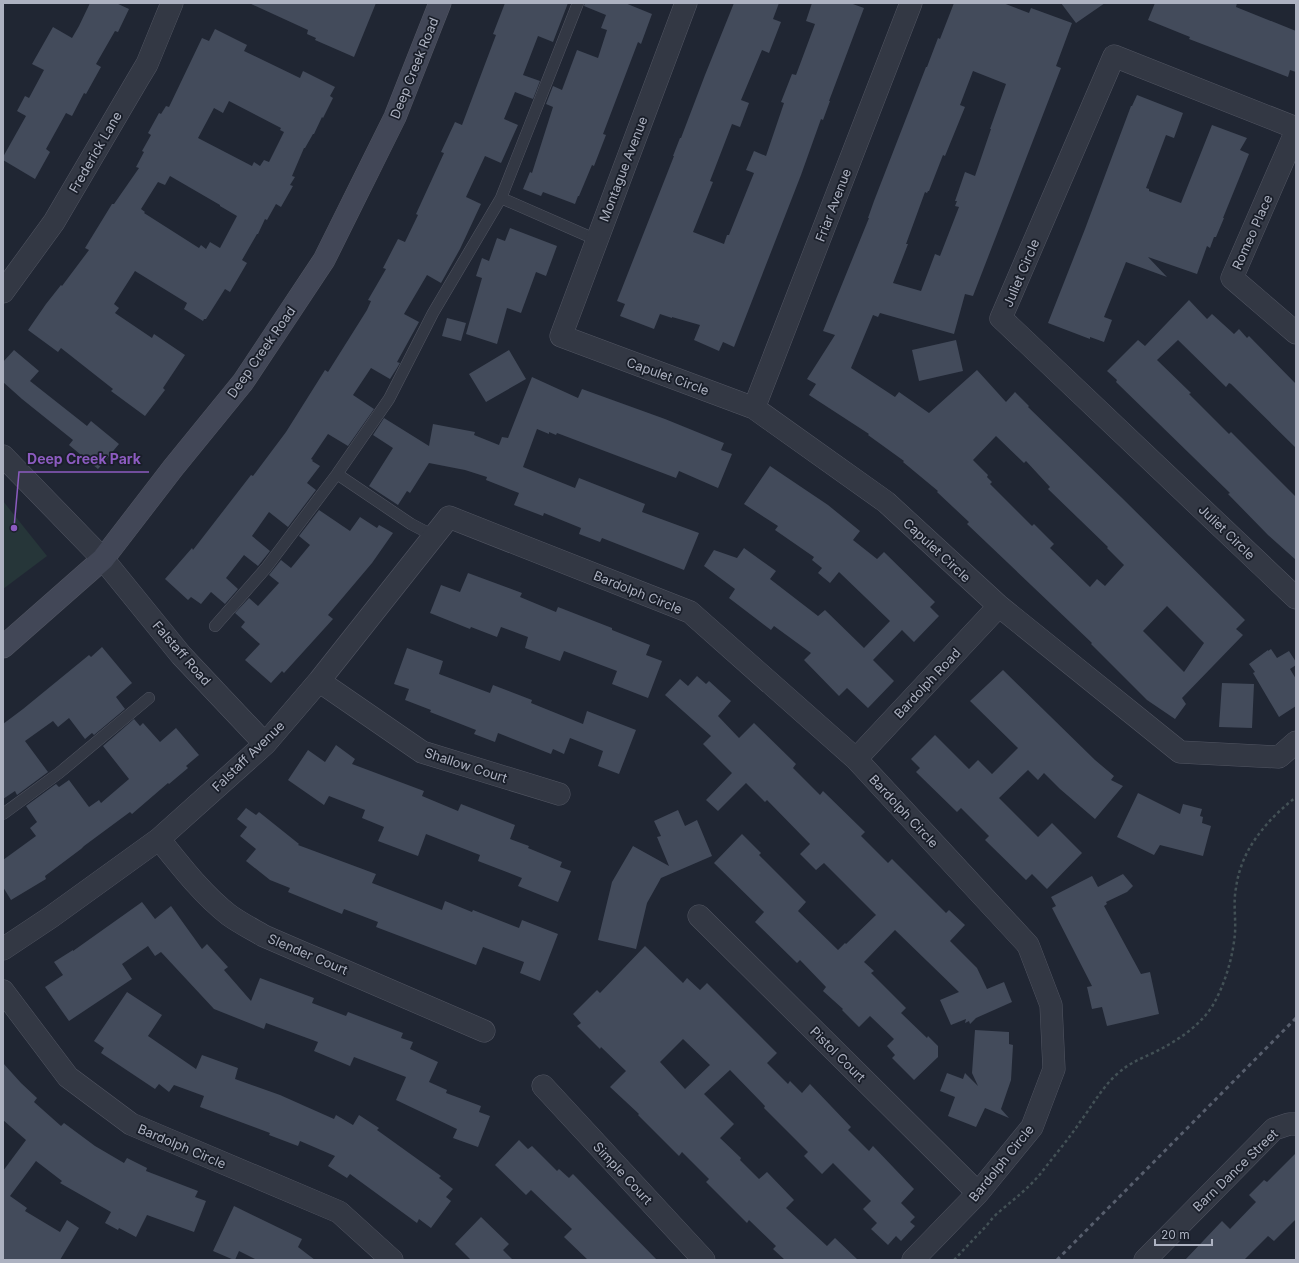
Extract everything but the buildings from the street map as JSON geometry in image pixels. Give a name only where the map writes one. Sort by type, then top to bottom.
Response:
[{"type":"street","name":"Frederick Lane","points":[[3,292],[54,222],[135,85],[147,64],[172,3]]},
{"type":"street","name":"Deep Creek Road","points":[[3,647],[103,559],[172,468],[243,382],[324,260],[395,117],[440,3]]},
{"type":"street","name":"Montague Avenue","points":[[561,336],[686,3]]},
{"type":"street","name":"Friar Avenue","points":[[754,408],[912,3]]},
{"type":"street","name":"Juliet Circle","points":[[1296,130],[1114,56],[1001,318],[1296,598]]},
{"type":"street","name":"Romeo Place","points":[[1296,130],[1232,278],[1296,333]]},
{"type":"street","name":"Capulet Circle","points":[[561,336],[754,408],[886,502],[999,606],[1180,752],[1278,757],[1296,742]]},
{"type":"street","name":"Falstaff Road","points":[[3,456],[103,559],[181,655],[265,744]]},
{"type":"street","name":"Falstaff Avenue","points":[[3,949],[51,917],[159,839],[265,744],[319,681],[449,517]]},
{"type":"street","name":"Bardolph Circle","points":[[449,517],[690,612],[856,759],[1028,945],[1051,1005],[1054,1069],[1032,1127],[978,1193],[913,1260]]},
{"type":"street","name":"Bardolph Road","points":[[856,759],[999,606]]},
{"type":"street","name":"Shallow Court","points":[[319,681],[422,752],[559,794]]},
{"type":"street","name":"Slender Court","points":[[159,839],[212,900],[229,915],[247,926],[264,936],[484,1031]]},
{"type":"street","name":"Pistol Court","points":[[699,916],[978,1193]]},
{"type":"street","name":"Bardolph Circle","points":[[3,992],[68,1077],[131,1124],[339,1212],[392,1260]]},
{"type":"street","name":"Simple Court","points":[[543,1086],[704,1260]]},
{"type":"street","name":"Barn Dance Street","points":[[1145,1260],[1274,1129],[1289,1124],[1296,1124]]},
{"type":"lane","points":[[215,626],[266,568],[337,474],[389,399],[433,313],[501,198],[578,3]]},
{"type":"lane","points":[[501,198],[597,240]]},
{"type":"lane","points":[[337,474],[411,524],[434,536]]},
{"type":"lane","points":[[3,814],[59,773],[149,698]]},
{"type":"path","points":[[954,1260],[998,1212],[1022,1194],[1041,1173],[1079,1123],[1095,1098],[1112,1078],[1127,1065],[1154,1053],[1180,1038],[1191,1029],[1212,1006],[1225,978],[1233,949],[1236,888],[1243,862],[1258,833],[1296,797]]},
{"type":"shaded area","points":[[3,501],[47,556],[3,589]]},
{"type":"railway","points":[[1057,1260],[1296,1018]]},
{"type":"place","name":"Deep Creek Park","points":[[14,528]]}]
